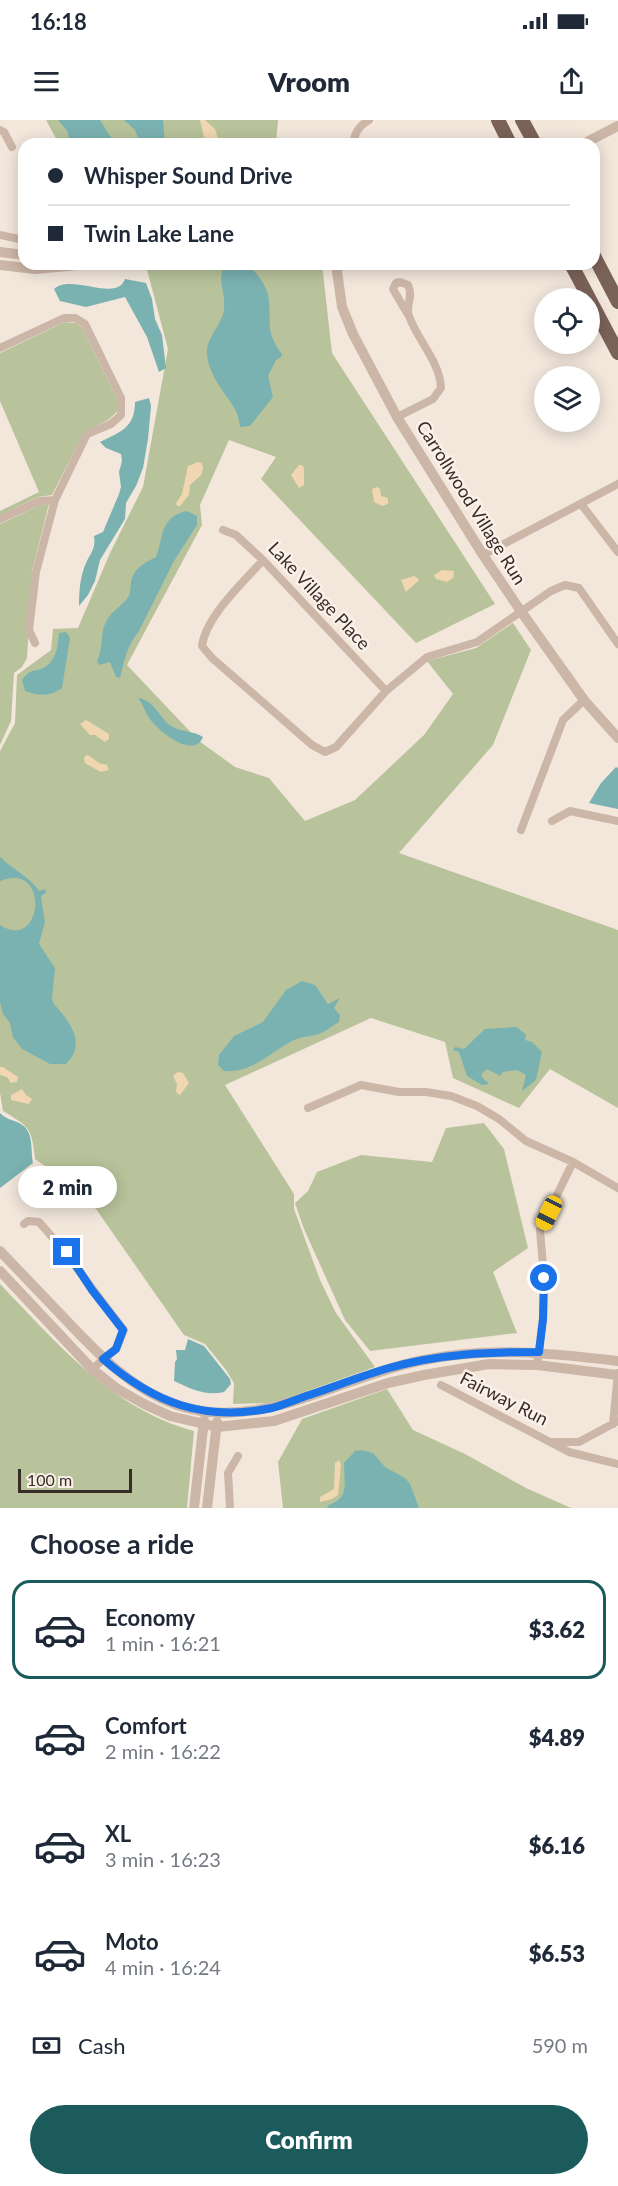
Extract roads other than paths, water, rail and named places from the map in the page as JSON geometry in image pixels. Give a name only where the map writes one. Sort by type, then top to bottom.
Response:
[{"type":"main road","points":[[498,120],[507,138]]},
{"type":"main road","points":[[522,120],[532,138]]},
{"type":"main road","points":[[600,268],[618,302]]},
{"type":"main road","points":[[574,270],[583,288]]},
{"type":"main road","points":[[600,319],[618,353]]},
{"type":"street","points":[[354,138],[359,126],[369,120]]},
{"type":"street","points":[[595,138],[618,126]]},
{"type":"street","points":[[0,130],[4,132],[12,147]]},
{"type":"street","points":[[0,235],[18,239]]},
{"type":"street","points":[[0,252],[18,254]]},
{"type":"street","points":[[0,265],[18,267]]},
{"type":"street","name":"Carrollwood Village Run","points":[[337,270],[342,307],[353,334],[397,417],[520,610],[584,700],[618,738]]},
{"type":"street","points":[[397,417],[433,399],[441,388],[441,376],[408,313]]},
{"type":"street","points":[[0,348],[64,318],[75,318],[85,324],[121,398],[121,415],[111,424],[87,434],[55,500],[36,572],[29,630],[36,643]]},
{"type":"street","points":[[483,555],[618,484]]},
{"type":"street","points":[[0,519],[40,501],[55,500]]},
{"type":"street","points":[[581,504],[618,552]]},
{"type":"street","name":"Lake Village Place","points":[[223,530],[236,535],[263,560],[386,692]]},
{"type":"street","points":[[263,560],[203,634],[202,646],[212,658],[312,745],[325,752],[336,747],[386,692],[427,657],[477,642],[520,610],[550,591],[565,585],[579,588],[618,644]]},
{"type":"street","points":[[521,830],[563,720],[584,700]]},
{"type":"street","points":[[552,821],[570,811],[618,821]]},
{"type":"street","points":[[308,1108],[361,1085],[399,1092],[426,1092],[451,1096],[477,1106],[499,1119],[526,1141],[573,1162],[618,1188]]},
{"type":"street","points":[[537,1365],[543,1319],[544,1278],[540,1230],[573,1162]]},
{"type":"street","points":[[24,1224],[28,1221],[39,1222],[67,1252],[92,1290],[123,1330],[116,1349],[93,1369]]},
{"type":"street","points":[[0,1251],[103,1359],[125,1378],[177,1405],[205,1411],[243,1412],[273,1408],[388,1368],[419,1360],[487,1352],[539,1352],[618,1361]]},
{"type":"street","points":[[0,1271],[93,1369],[116,1388],[170,1416],[203,1425],[217,1427],[274,1421],[388,1383],[489,1364],[537,1365],[618,1374]]},
{"type":"street","name":"Fairway Run","points":[[551,1442],[579,1442],[616,1423],[618,1374]]},
{"type":"street","name":"Fairway Run","points":[[441,1385],[569,1452],[618,1464]]},
{"type":"street","points":[[194,1508],[205,1411]]},
{"type":"street","points":[[207,1508],[218,1412]]},
{"type":"street","points":[[579,1442],[580,1454]]},
{"type":"street","points":[[230,1508],[228,1473],[238,1456]]},
{"type":"water","points":[[58,120],[100,120],[111,138],[69,138],[67,131]]},
{"type":"water","points":[[124,120],[163,120],[164,138],[138,138],[135,130]]},
{"type":"water","points":[[253,270],[257,274],[267,290],[272,338],[282,354],[276,360],[268,376],[273,397],[250,426],[240,427],[236,411],[217,382],[208,359],[208,346],[224,309],[222,271]]},
{"type":"water","points":[[125,279],[146,283],[152,299],[155,319],[162,335],[166,368],[159,372],[147,337],[125,297],[86,307],[60,301],[54,289],[71,284],[113,288],[120,286]]},
{"type":"water","points":[[149,398],[151,406],[143,468],[126,503],[125,519],[100,560],[95,581],[79,606],[81,579],[94,547],[94,536],[103,532],[121,487],[119,472],[121,454],[106,448],[100,442],[125,428],[132,418],[135,402]]},
{"type":"water","points":[[187,511],[197,516],[197,525],[174,561],[131,643],[120,678],[116,677],[110,662],[99,665],[97,661],[105,624],[128,598],[132,577],[137,570],[156,557],[167,522]]},
{"type":"water","points":[[66,632],[70,638],[62,688],[44,695],[25,691],[22,680],[30,672],[43,668],[51,662],[57,648],[59,633]]},
{"type":"water","points":[[138,698],[149,702],[171,726],[203,737],[192,746],[176,741],[154,724]]},
{"type":"water","points":[[616,767],[618,768],[618,809],[589,803],[601,783]]},
{"type":"water","points":[[0,857],[31,881],[39,891],[45,889],[46,893],[41,897],[45,922],[39,944],[55,968],[52,999],[70,1025],[76,1041],[72,1056],[66,1064],[50,1064],[22,1049],[13,1037],[10,1023],[3,1014],[0,1003],[0,925],[14,930],[25,927],[32,918],[35,906],[34,893],[28,883],[16,878],[0,881]]},
{"type":"water","points":[[302,981],[315,985],[328,1004],[340,998],[334,1008],[340,1015],[339,1022],[321,1033],[292,1041],[251,1066],[234,1071],[224,1071],[218,1065],[219,1055],[234,1036],[263,1022],[286,990]]},
{"type":"water","points":[[517,1027],[526,1035],[525,1040],[532,1042],[542,1052],[536,1080],[522,1091],[526,1075],[517,1070],[503,1072],[500,1076],[487,1069],[481,1076],[489,1084],[482,1085],[467,1076],[459,1052],[453,1050],[455,1047],[464,1049],[485,1029]]},
{"type":"water","points":[[0,1113],[27,1129],[31,1140],[33,1163],[0,1188]]},
{"type":"water","points":[[188,1339],[204,1346],[230,1379],[231,1384],[224,1392],[204,1392],[174,1381],[176,1350],[185,1350]]},
{"type":"water","points":[[355,1451],[373,1453],[385,1467],[405,1478],[410,1484],[419,1508],[327,1508],[343,1494],[344,1463]]}]
